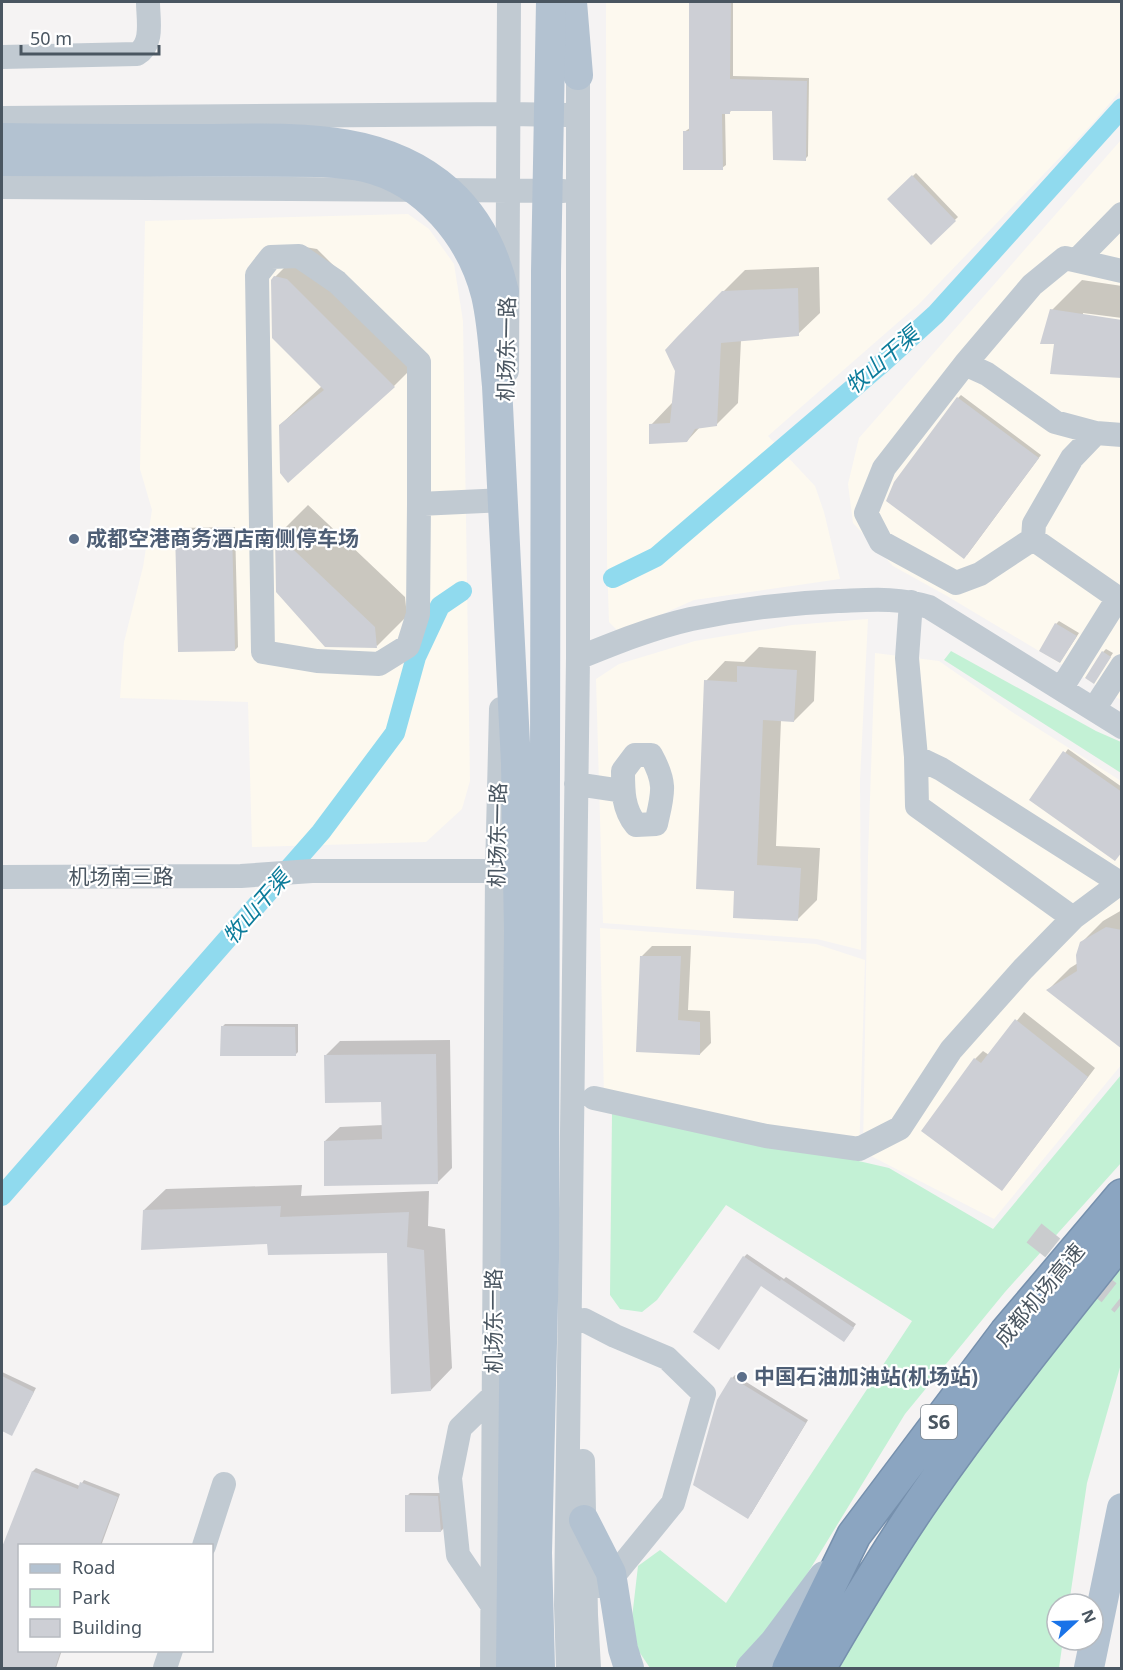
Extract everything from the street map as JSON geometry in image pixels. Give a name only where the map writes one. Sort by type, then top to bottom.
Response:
[{"type":"highway","name":"成都机场高速","points":[[789,1668],[854,1534],[1006,1333],[1122,1196]]},
{"type":"highway","name":"成都机场高速","points":[[819,1668],[880,1565],[926,1495],[982,1417],[1122,1239]]},
{"type":"main road","points":[[540,1668],[537,1553],[544,1259],[546,272],[551,2]]},
{"type":"main road","points":[[572,2],[578,75]]},
{"type":"main road","points":[[2,138],[286,139],[339,142],[382,152],[407,162],[442,185],[465,208],[476,222],[492,251],[506,301],[545,773]]},
{"type":"main road","points":[[2,161],[323,162],[366,167],[404,184],[441,212],[464,242],[480,276],[492,328],[497,386],[516,763],[519,977],[511,1668]]},
{"type":"main road","points":[[1089,1668],[1122,1508]]},
{"type":"main road","points":[[584,1520],[613,1577],[623,1649],[629,1668]]},
{"type":"main road","points":[[751,1668],[774,1643],[854,1534]]},
{"type":"street","points":[[2,57],[137,54],[144,50],[148,40],[148,2]]},
{"type":"street","name":"机场东一路","points":[[492,1668],[497,872],[505,500],[509,2]]},
{"type":"street","points":[[567,1662],[578,658],[578,2]]},
{"type":"street","points":[[2,118],[509,114],[578,116]]},
{"type":"street","points":[[2,187],[578,191]]},
{"type":"street","points":[[1077,260],[1121,214]]},
{"type":"street","points":[[299,256],[338,282],[419,362],[419,504],[418,614],[408,646],[379,664],[317,661],[262,652],[257,275],[271,257],[299,256]]},
{"type":"street","points":[[1033,539],[980,573],[956,582],[881,543],[866,513],[884,468],[965,364],[1032,285],[1065,258],[1122,271]]},
{"type":"street","points":[[965,364],[987,374],[1055,422],[1096,433],[1122,435]]},
{"type":"street","points":[[1033,539],[1034,524],[1072,458],[1096,433]]},
{"type":"street","points":[[419,504],[505,500]]},
{"type":"street","points":[[1033,539],[1120,600],[1061,688]]},
{"type":"street","points":[[578,658],[642,633],[691,619],[797,603],[882,599],[911,602],[929,608],[1122,727]]},
{"type":"street","points":[[911,602],[907,657],[916,757],[917,806],[1073,918]]},
{"type":"street","points":[[1094,709],[1122,666]]},
{"type":"street","points":[[594,1098],[766,1136],[859,1149],[900,1128],[951,1050],[1023,969],[1073,918],[1120,883],[941,769],[916,757]]},
{"type":"street","points":[[576,784],[623,791]]},
{"type":"street","name":"机场南三路","points":[[2,877],[241,876],[312,871],[497,872],[575,869]]},
{"type":"street","points":[[572,1116],[579,1152],[582,1192],[585,1595],[589,1668]]},
{"type":"street","points":[[584,1320],[667,1358],[704,1394],[673,1503],[613,1577],[585,1595]]},
{"type":"street","points":[[492,1605],[458,1555],[450,1478],[460,1428],[493,1396]]},
{"type":"street","points":[[204,1544],[224,1484]]},
{"type":"street","points":[[165,1668],[170,1652]]},
{"type":"shaded area","points":[[606,2],[1122,2],[1121,90],[1092,124],[919,304],[768,436],[815,486],[824,512],[840,579],[694,600],[620,633],[609,622],[607,561]]},
{"type":"shaded area","points":[[1121,140],[1121,700],[893,566],[853,523],[848,484],[859,438]]},
{"type":"shaded area","points":[[408,214],[429,229],[454,264],[463,321],[470,781],[462,809],[426,842],[252,847],[248,702],[120,698],[124,642],[143,567],[152,510],[140,469],[145,221]]},
{"type":"shaded area","points":[[868,619],[860,780],[861,950],[817,939],[603,923],[596,679],[619,664],[695,641],[792,625]]},
{"type":"shaded area","points":[[875,653],[939,661],[1012,712],[1121,781],[1122,1064],[994,1219],[863,1152],[868,857]]},
{"type":"shaded area","points":[[600,928],[816,944],[865,960],[859,1157],[604,1096]]},
{"type":"green space","points":[[951,651],[1096,731],[1121,742],[1121,773],[944,660]]},
{"type":"green space","points":[[1121,1075],[1121,1163],[1005,1292],[905,1414],[782,1615],[741,1662],[733,1668],[650,1668],[638,1650],[632,1618],[638,1566],[660,1550],[726,1603],[912,1321],[726,1205],[657,1300],[642,1312],[620,1309],[610,1295],[612,1114],[616,1105],[889,1168],[993,1229]]},
{"type":"green space","points":[[1121,1259],[1121,1364],[1087,1483],[1071,1592],[1045,1592],[1045,1652],[1061,1652],[1059,1668],[840,1668],[868,1610],[929,1509]]},
{"type":"building","points":[[689,2],[731,2],[730,79],[807,81],[806,161],[773,160],[772,111],[730,111],[730,114],[722,114],[723,170],[683,170],[683,131],[689,131]]},
{"type":"building","points":[[912,175],[956,221],[931,245],[887,199]]},
{"type":"building","points":[[274,276],[287,279],[395,387],[288,483],[280,473],[279,425],[324,390],[272,338],[271,280]]},
{"type":"building","points":[[798,288],[799,336],[721,343],[717,426],[695,429],[687,442],[649,444],[649,424],[670,423],[675,371],[665,350],[677,337],[722,291]]},
{"type":"building","points":[[1050,309],[1122,320],[1122,378],[1050,374],[1054,344],[1040,344]]},
{"type":"building","points":[[957,397],[1039,458],[964,559],[886,501],[894,482]]},
{"type":"building","points":[[232,529],[235,651],[178,652],[175,530]]},
{"type":"building","points":[[277,534],[375,627],[377,648],[325,647],[276,592],[275,535]]},
{"type":"building","points":[[1055,623],[1077,636],[1060,663],[1039,651]]},
{"type":"building","points":[[1102,651],[1111,657],[1094,684],[1085,678]]},
{"type":"building","points":[[737,666],[797,670],[794,722],[763,720],[757,865],[801,868],[798,921],[733,918],[734,891],[696,889],[704,680],[737,682]]},
{"type":"building","points":[[1063,751],[1122,792],[1122,852],[1115,861],[1029,800]]},
{"type":"building","points":[[1106,927],[1122,930],[1122,1049],[1046,990],[1077,971],[1076,955],[1080,942]]},
{"type":"building","points":[[640,956],[681,956],[678,1020],[700,1022],[700,1055],[636,1052]]},
{"type":"building","points":[[1015,1019],[1088,1077],[1002,1191],[921,1131],[974,1058],[981,1063]]},
{"type":"building","points":[[221,1026],[295,1027],[296,1056],[220,1056]]},
{"type":"building","points":[[436,1054],[438,1184],[324,1186],[324,1141],[382,1139],[381,1102],[325,1103],[324,1055]]},
{"type":"building","points":[[281,1206],[280,1217],[409,1212],[407,1247],[424,1250],[431,1391],[391,1394],[387,1253],[268,1255],[267,1244],[141,1250],[143,1210]]},
{"type":"building","points":[[743,1256],[854,1328],[844,1342],[761,1286],[719,1350],[693,1332]]},
{"type":"building","points":[[2,1376],[34,1392],[12,1436],[2,1431]]},
{"type":"building","points":[[731,1377],[806,1423],[748,1519],[693,1485],[717,1400]]},
{"type":"building","points":[[32,1471],[78,1489],[80,1482],[118,1497],[100,1544],[18,1544],[18,1652],[60,1652],[55,1668],[2,1668],[2,1547]]},
{"type":"building","points":[[405,1495],[438,1496],[441,1532],[405,1532]]},
{"type":"waterway","name":"牧山干渠","points":[[613,578],[656,557],[879,366],[936,314],[1122,108]]},
{"type":"waterway","name":"牧山干渠","points":[[2,1196],[321,832],[395,733],[416,657],[440,606],[462,591]]},
{"type":"tunnel","points":[[1034,1233],[1122,1303]]},
{"type":"place","name":"成都空港商务酒店南侧停车场","points":[[74,539]]},
{"type":"place","name":"中国石油加油站(机场站)","points":[[742,1377]]}]
